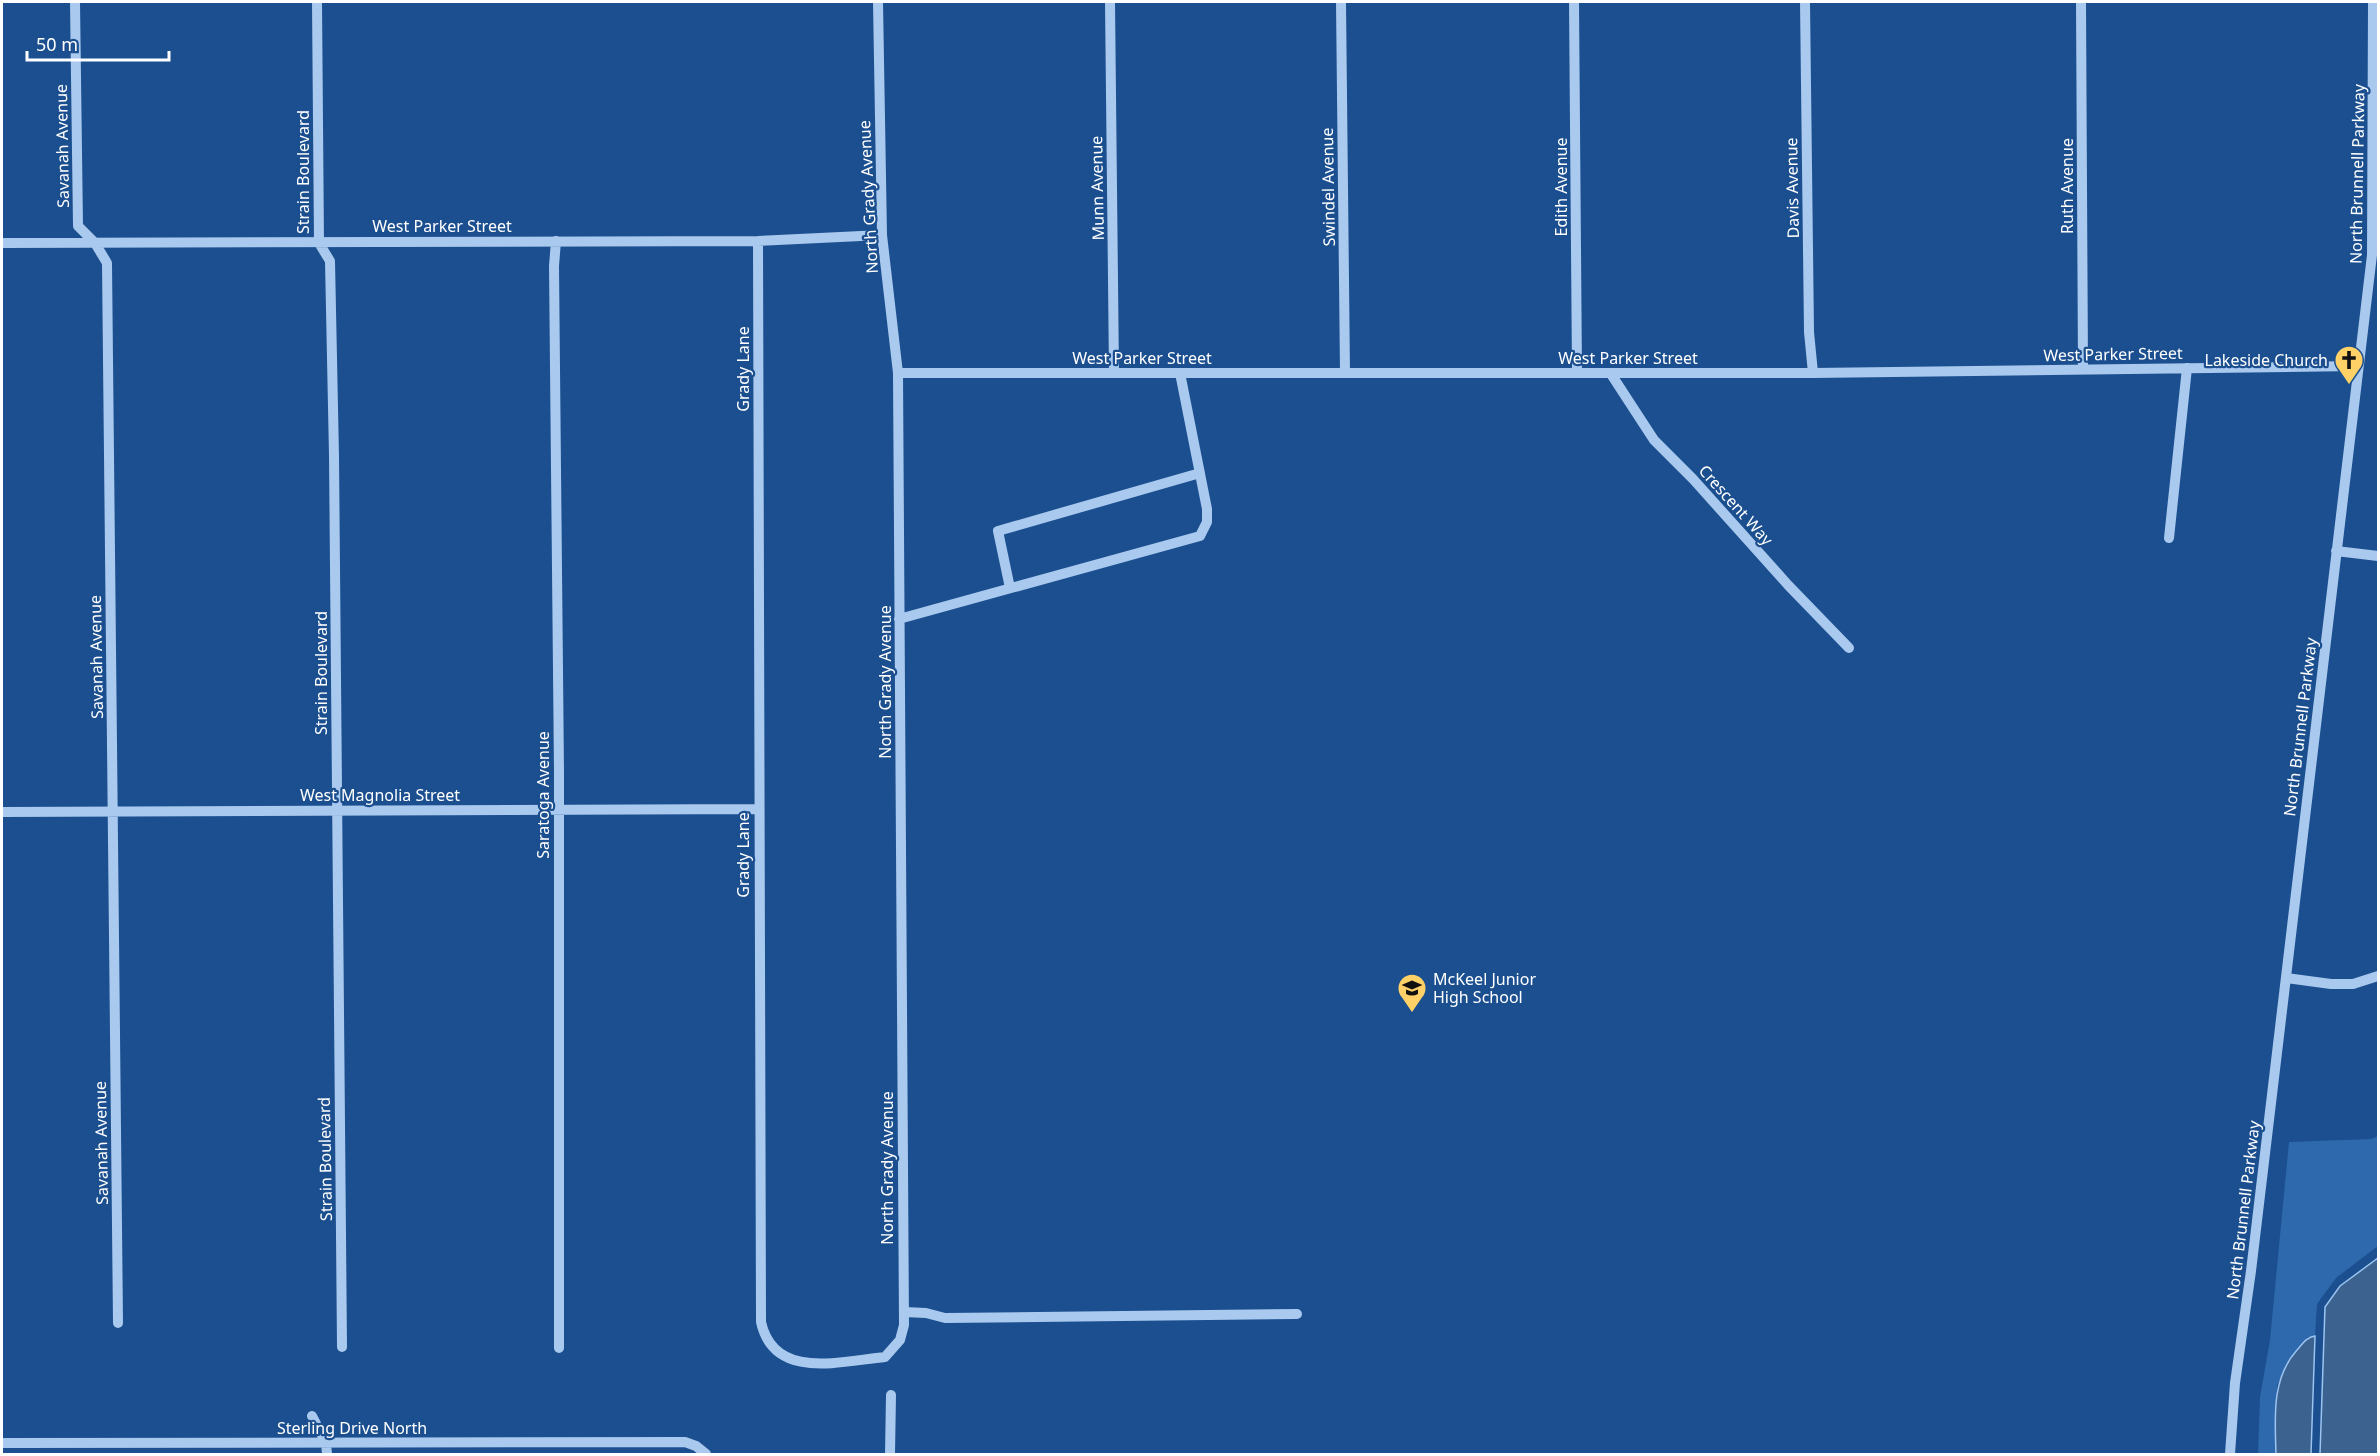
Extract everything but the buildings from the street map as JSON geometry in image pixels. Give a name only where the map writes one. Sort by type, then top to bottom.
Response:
[{"type":"street","name":"Savanah Avenue","points":[[75,2],[78,226],[95,243],[107,263],[118,1323]]},
{"type":"street","name":"Strain Boulevard","points":[[317,2],[319,243],[330,261],[334,456],[342,1347]]},
{"type":"street","name":"North Grady Avenue","points":[[878,2],[882,235],[898,373],[904,1312],[904,1325],[900,1340],[885,1357]]},
{"type":"street","name":"Munn Avenue","points":[[1110,2],[1114,373]]},
{"type":"street","name":"Swindel Avenue","points":[[1341,2],[1345,373]]},
{"type":"street","name":"Edith Avenue","points":[[1574,2],[1577,373]]},
{"type":"street","name":"Davis Avenue","points":[[1805,2],[1809,332],[1812,373]]},
{"type":"street","name":"Ruth Avenue","points":[[2081,2],[2083,369]]},
{"type":"street","name":"North Brunnell Parkway","points":[[2230,1455],[2235,1383],[2251,1271],[2372,255],[2373,2]]},
{"type":"street","name":"West Parker Street","points":[[2,243],[758,241],[882,235]]},
{"type":"street","name":"Saratoga Avenue","points":[[556,241],[554,266],[559,760],[559,1348]]},
{"type":"street","name":"Grady Lane","points":[[758,241],[761,1310],[764,1335],[774,1349],[787,1359],[805,1364],[885,1357]]},
{"type":"street","name":"West Parker Street","points":[[898,373],[1611,374],[2358,366]]},
{"type":"street","points":[[2169,538],[2187,368]]},
{"type":"street","points":[[899,619],[1200,536],[1207,522],[1207,508],[1180,373]]},
{"type":"street","name":"Crescent Way","points":[[1611,374],[1654,440],[1850,648]]},
{"type":"street","points":[[1010,588],[998,531],[1200,473]]},
{"type":"street","points":[[2336,551],[2379,556]]},
{"type":"street","name":"West Magnolia Street","points":[[2,812],[758,809]]},
{"type":"street","points":[[2286,978],[2331,984],[2353,984],[2379,976]]},
{"type":"street","points":[[904,1312],[926,1313],[945,1318],[1298,1314]]},
{"type":"street","points":[[890,1455],[891,1395]]},
{"type":"street","points":[[312,1416],[326,1449]]},
{"type":"street","points":[[186,1442],[186,1455]]},
{"type":"street","name":"Sterling Drive North","points":[[2,1443],[56,1449],[186,1442],[326,1449],[586,1449],[685,1442],[704,1452]]},
{"type":"shaded area","points":[[2378,1136],[2378,1246],[2336,1278],[2317,1304],[2315,1336],[2308,1337],[2277,1385],[2276,1454],[2258,1454],[2260,1397],[2270,1340],[2289,1142],[2371,1139]]},
{"type":"shaded area","points":[[2378,1258],[2378,1454],[2320,1454],[2325,1307],[2340,1286]]},
{"type":"shaded area","points":[[2315,1336],[2311,1454],[2276,1454],[2276,1399],[2283,1373],[2301,1345],[2307,1339]]},
{"type":"place","name":"Lakeside Church","points":[[2349,386]]},
{"type":"place","name":"McKeel Junior High School","points":[[1412,1014]]}]
